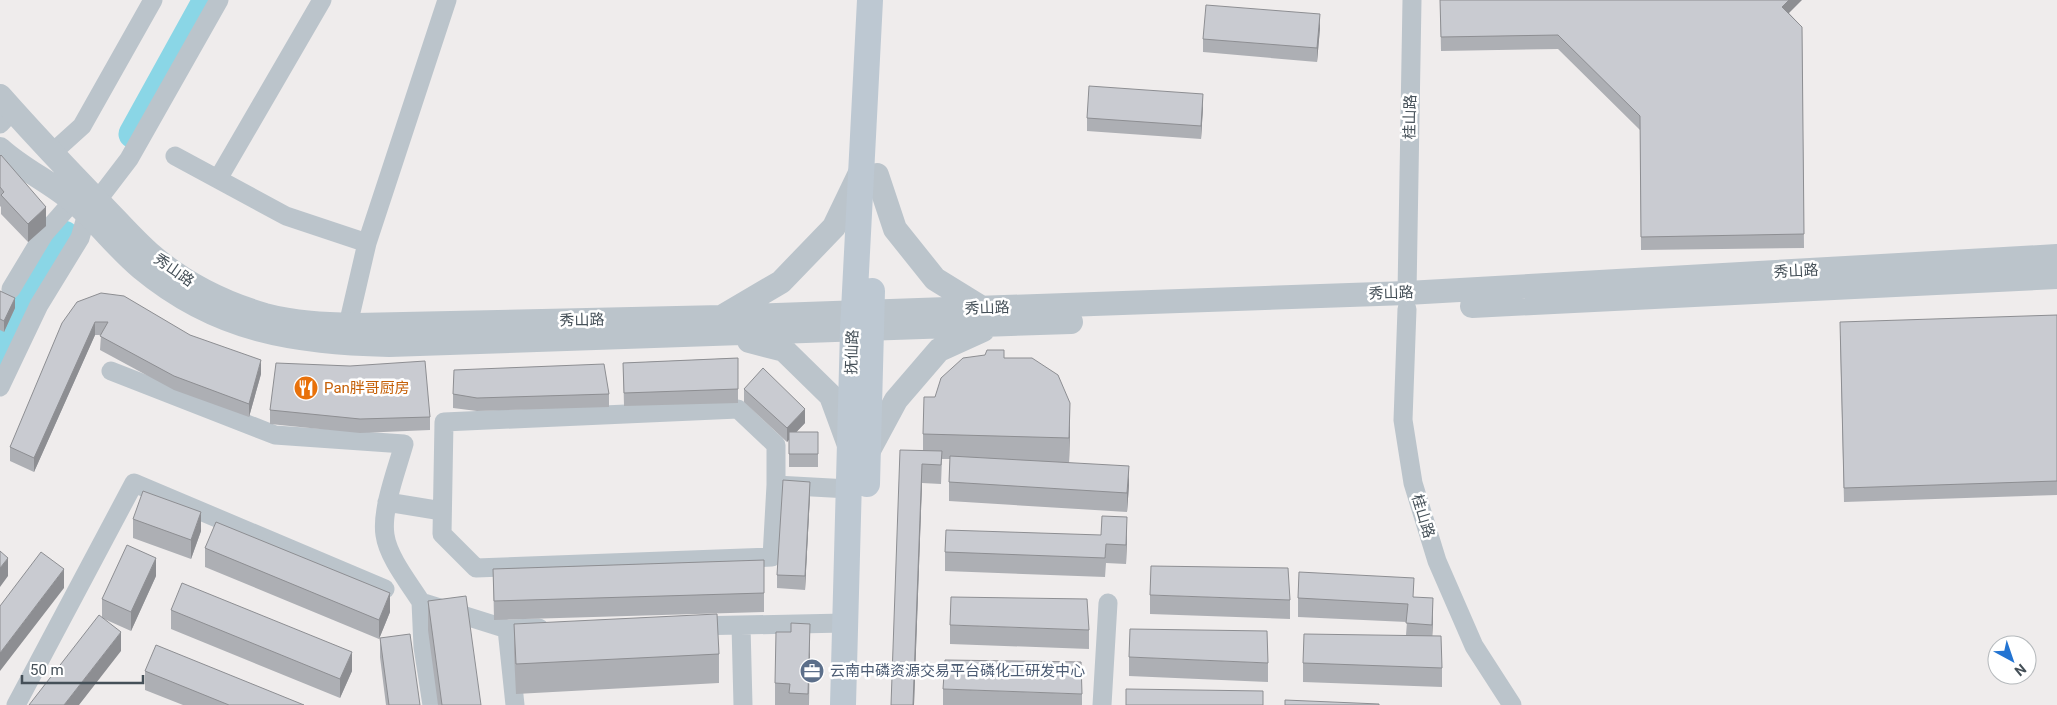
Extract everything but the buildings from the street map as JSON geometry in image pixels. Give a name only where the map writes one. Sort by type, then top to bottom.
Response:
[{"type":"main road","name":"抚仙路","points":[[861,705],[859,449],[862,321],[869,173],[870,0]]},
{"type":"main road","name":"抚仙路","points":[[869,173],[886,0]]},
{"type":"main road","name":"抚仙路","points":[[843,705],[849,489],[859,449]]},
{"type":"street","points":[[51,154],[82,126],[153,0]]},
{"type":"street","points":[[11,289],[44,234],[86,206],[129,159],[219,0]]},
{"type":"street","points":[[218,179],[322,0]]},
{"type":"street","points":[[348,325],[368,242],[447,0]]},
{"type":"street","name":"桂山路","points":[[1412,0],[1403,420],[1412,483],[1437,561],[1474,646],[1512,705]]},
{"type":"street","name":"秀山路","points":[[4,110],[51,154],[86,206],[139,266],[173,291],[229,320],[263,332],[282,336],[355,344],[389,344],[724,326],[2057,277]]},
{"type":"street","points":[[0,149],[14,162],[86,206]]},
{"type":"street","points":[[175,156],[286,216],[368,242]]},
{"type":"street","points":[[724,326],[784,350],[831,396],[859,449],[896,400],[939,350],[988,316],[935,279],[895,229],[869,173]]},
{"type":"street","points":[[724,326],[781,282],[834,227],[869,173]]},
{"type":"street","points":[[0,387],[39,305],[80,238],[86,206]]},
{"type":"street","name":"秀山路","points":[[86,206],[131,236],[160,262],[182,277],[214,295],[267,316],[302,322],[348,325],[724,326]]},
{"type":"street","name":"秀山路","points":[[1407,301],[2057,256]]},
{"type":"street","points":[[111,371],[275,435],[404,444],[387,502],[385,535],[394,558],[421,602],[423,648],[432,705]]},
{"type":"street","points":[[738,409],[776,445],[776,485],[772,557],[476,568],[442,534],[444,422],[738,409]]},
{"type":"street","points":[[16,705],[134,483],[385,589]]},
{"type":"street","points":[[776,485],[849,489]]},
{"type":"street","points":[[387,502],[442,511]]},
{"type":"street","points":[[421,602],[507,628],[555,628]]},
{"type":"street","points":[[1102,705],[1108,603]]},
{"type":"street","points":[[673,626],[845,623]]},
{"type":"street","points":[[741,625],[743,705]]},
{"type":"street","points":[[507,628],[515,705]]},
{"type":"waterway","points":[[133,134],[207,0]]},
{"type":"waterway","points":[[0,360],[64,235]]},
{"type":"place","name":"Pan胖哥厨房","points":[[306,388]]},
{"type":"place","name":"云南中磷资源交易平台磷化工研发中心","points":[[812,671]]}]
